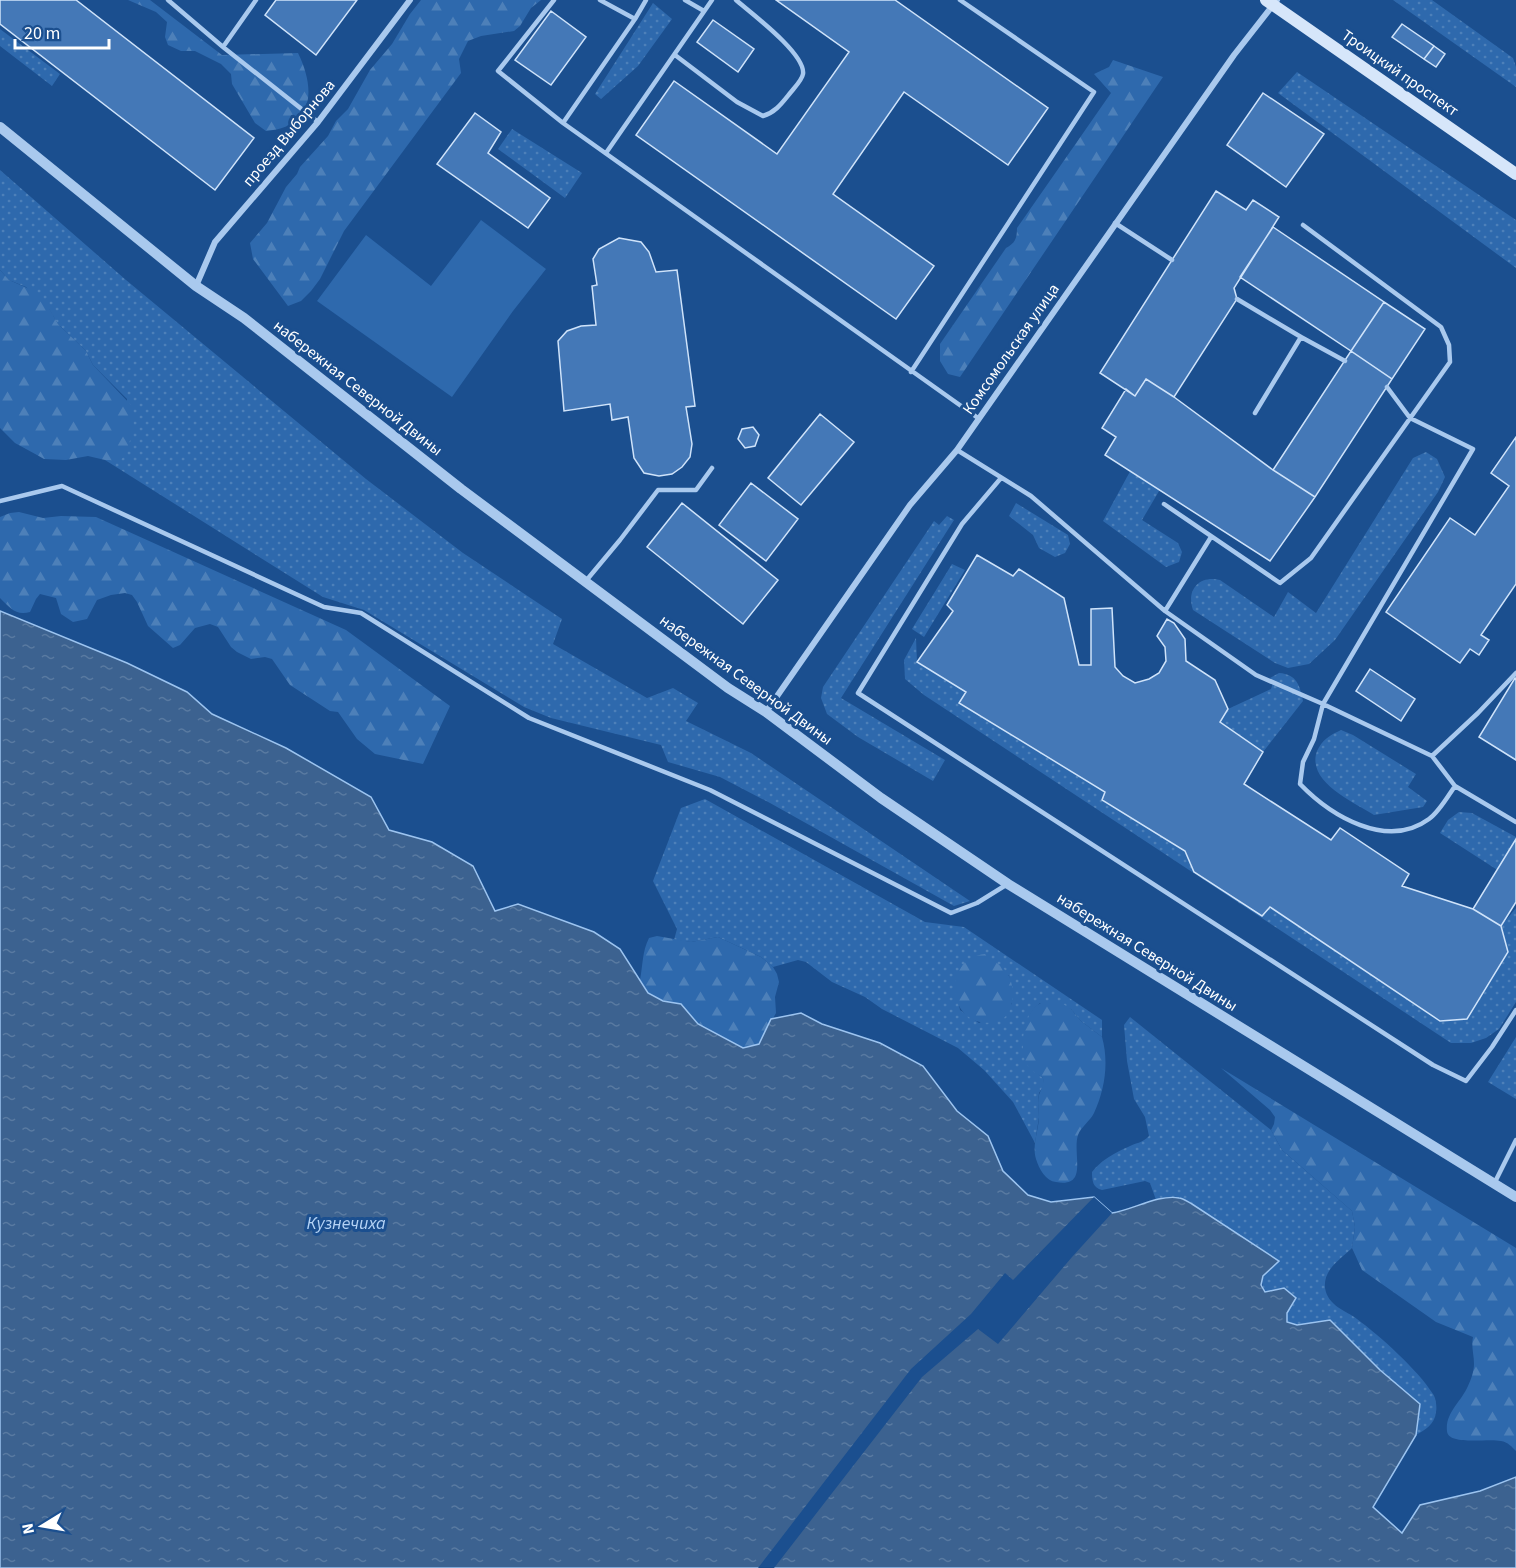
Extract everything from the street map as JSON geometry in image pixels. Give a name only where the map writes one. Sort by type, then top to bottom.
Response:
[{"type":"main road","name":"Троицкий проспект","points":[[1272,2],[1516,174]]},
{"type":"street","name":"проезд Выборнова","points":[[196,286],[215,242],[318,122],[410,0]]},
{"type":"street","name":"Комсомольская улица","points":[[766,712],[909,505],[957,450],[1272,2]]},
{"type":"street","name":"набережная Северной Двины","points":[[0,127],[196,286],[244,318],[452,482],[728,688],[766,712],[881,798],[1008,884],[1516,1197]]},
{"type":"lane","points":[[168,0],[318,122]]},
{"type":"lane","points":[[223,47],[256,0]]},
{"type":"lane","points":[[554,0],[498,70],[563,123],[978,418]]},
{"type":"lane","points":[[600,0],[636,19]]},
{"type":"lane","points":[[563,123],[636,19],[646,0]]},
{"type":"lane","points":[[685,0],[704,11]]},
{"type":"lane","points":[[606,153],[712,0]]},
{"type":"lane","points":[[675,55],[737,102],[763,116],[779,107],[803,76],[803,68],[796,53],[736,0]]},
{"type":"lane","points":[[911,372],[1094,92],[960,0]]},
{"type":"lane","points":[[1116,223],[1172,260]]},
{"type":"lane","points":[[1164,504],[1280,583],[1311,558],[1450,362],[1449,345],[1441,327],[1303,225]]},
{"type":"lane","points":[[1237,299],[1345,361]]},
{"type":"lane","points":[[1255,413],[1301,337]]},
{"type":"lane","points":[[1387,387],[1410,418],[1473,449],[1323,704],[1314,739],[1303,762],[1300,784],[1314,798],[1347,819],[1380,831],[1406,831],[1431,818],[1455,786]]},
{"type":"lane","points":[[957,450],[1030,496],[1165,611],[1256,675],[1432,756],[1455,786],[1516,822]]},
{"type":"lane","points":[[585,582],[621,540],[658,489],[696,490],[712,468]]},
{"type":"lane","points":[[1001,478],[962,524],[858,693],[1433,1065],[1466,1081],[1516,1010]]},
{"type":"lane","points":[[0,501],[62,486],[324,607],[361,613],[529,718],[710,790],[951,913],[977,903],[1008,884]]},
{"type":"lane","points":[[1165,611],[1211,537]]},
{"type":"lane","points":[[1432,756],[1516,673]]},
{"type":"lane","points":[[1494,1184],[1516,1140]]},
{"type":"green space","points":[[128,0],[150,0],[222,55],[298,53],[304,67],[308,93],[307,104],[302,114],[294,122],[282,128],[266,131],[255,123],[232,84],[231,74],[221,64],[195,51],[181,51],[168,45],[165,37],[167,22],[156,12]]},
{"type":"green space","points":[[421,0],[541,0],[531,8],[520,26],[514,31],[481,36],[468,41],[459,59],[461,73],[344,231],[320,279],[301,301],[288,306],[253,259],[250,243],[267,223],[286,187],[300,167],[328,136],[336,121],[348,109],[370,70],[392,44]]},
{"type":"green space","points":[[1393,0],[1432,0],[1513,58],[1516,67],[1516,87]]},
{"type":"green space","points":[[653,3],[672,19],[638,66],[601,99],[595,94]]},
{"type":"green space","points":[[0,29],[60,74],[52,86],[0,46]]},
{"type":"green space","points":[[1113,60],[1163,77],[960,377],[948,374],[940,361],[940,344],[1006,248],[1016,238],[1017,228],[1111,93],[1094,74],[1109,67]]},
{"type":"green space","points":[[1297,72],[1516,220],[1516,268],[1278,93]]},
{"type":"green space","points":[[512,129],[582,173],[565,198],[498,149]]},
{"type":"green space","points":[[0,170],[126,280],[366,479],[463,553],[562,619],[553,644],[647,698],[673,688],[698,703],[686,721],[751,753],[970,901],[954,906],[720,777],[668,762],[661,745],[551,718],[524,707],[364,610],[323,597],[105,460],[120,460],[127,399],[93,365],[86,351],[58,324],[49,309],[26,287],[9,280],[0,270]]},
{"type":"green space","points":[[481,220],[546,269],[452,397],[317,301],[366,235],[431,286]]},
{"type":"green space","points":[[0,270],[9,280],[41,294],[58,324],[86,351],[93,365],[131,405],[134,428],[125,456],[120,460],[105,460],[88,456],[66,460],[44,459],[15,443],[0,428]]},
{"type":"green space","points":[[1426,452],[1437,459],[1445,477],[1438,492],[1335,640],[1309,664],[1288,668],[1275,663],[1193,610],[1191,596],[1193,590],[1200,582],[1213,579],[1220,580],[1274,617],[1288,592],[1316,613],[1413,458]]},
{"type":"green space","points":[[1133,466],[1162,486],[1142,520],[1178,543],[1182,552],[1179,562],[1166,567],[1103,521]]},
{"type":"green space","points":[[1016,503],[1068,535],[1070,544],[1065,553],[1055,557],[1039,548],[1033,535],[1009,516]]},
{"type":"green space","points":[[19,512],[43,518],[96,517],[346,630],[450,706],[423,764],[375,754],[357,739],[338,712],[330,711],[290,685],[272,659],[265,657],[251,659],[237,652],[218,627],[210,624],[195,628],[180,645],[173,648],[148,626],[137,602],[132,595],[125,593],[97,600],[87,619],[73,622],[61,614],[56,598],[40,594],[30,612],[21,613],[14,610],[0,598],[0,517]]},
{"type":"green space","points":[[947,516],[954,520],[841,698],[945,760],[933,781],[858,737],[827,714],[821,698],[823,687],[934,521],[939,525]]},
{"type":"green space","points":[[952,564],[965,570],[924,637],[912,629]]},
{"type":"green space","points":[[916,638],[917,662],[966,692],[959,703],[1105,792],[1102,800],[1185,851],[1194,873],[1262,916],[1270,907],[1440,1021],[1467,1019],[1508,952],[1501,926],[1516,908],[1516,1002],[1499,1029],[1486,1038],[1471,1043],[1451,1043],[924,695],[905,679],[904,660]]},
{"type":"green space","points":[[1279,673],[1294,678],[1303,701],[1263,752],[1220,722],[1228,709],[1271,689],[1273,683],[1270,678]]},
{"type":"green space","points":[[1341,730],[1416,774],[1408,787],[1427,801],[1423,807],[1374,815],[1334,790],[1318,772],[1315,762],[1321,744]]},
{"type":"green space","points":[[705,799],[925,922],[964,927],[1102,1020],[1102,1037],[1081,1021],[1071,1009],[1040,1003],[1031,1013],[1025,1033],[1024,1053],[1032,1069],[1043,1078],[1044,1085],[1039,1093],[1039,1117],[1035,1143],[1013,1102],[984,1070],[958,1048],[882,1009],[865,997],[832,982],[806,962],[798,960],[773,967],[761,957],[718,937],[691,942],[674,940],[677,929],[653,881],[681,808]],"holes":[[[1009,975],[1012,1004],[979,1023],[960,1010],[955,984]]]},
{"type":"green space","points":[[1459,812],[1472,813],[1516,837],[1516,882],[1440,833],[1448,820]]},
{"type":"green space","points":[[657,936],[691,942],[718,937],[761,957],[773,967],[779,982],[775,997],[776,1013],[759,1044],[743,1048],[698,1024],[681,1004],[663,1001],[648,993],[640,980],[643,959],[649,938]]},
{"type":"green space","points":[[985,954],[1007,973],[1011,982],[1013,996],[1010,1010],[1001,1020],[995,1022],[979,1022],[967,1016],[959,1006],[955,993],[956,980],[961,968],[970,959]]},
{"type":"green space","points":[[1057,1000],[1071,1009],[1081,1021],[1102,1037],[1105,1056],[1105,1075],[1101,1095],[1094,1113],[1078,1135],[1076,1175],[1073,1180],[1066,1182],[1052,1181],[1046,1177],[1036,1159],[1038,1101],[1043,1078],[1028,1066],[1023,1052],[1024,1033],[1029,1016],[1041,1003]]},
{"type":"green space","points":[[1130,1017],[1271,1130],[1282,1150],[1352,1211],[1355,1227],[1352,1248],[1338,1260],[1327,1275],[1325,1288],[1327,1294],[1333,1303],[1387,1344],[1426,1385],[1436,1400],[1436,1408],[1434,1420],[1426,1429],[1416,1435],[1420,1404],[1380,1370],[1330,1320],[1297,1325],[1286,1322],[1287,1313],[1277,1291],[1265,1292],[1262,1282],[1265,1275],[1278,1261],[1192,1204],[1179,1198],[1156,1200],[1150,1183],[1145,1181],[1102,1190],[1095,1186],[1092,1172],[1099,1164],[1113,1154],[1142,1142],[1149,1136],[1145,1117],[1134,1099],[1127,1061],[1124,1025]]},
{"type":"green space","points":[[1516,1037],[1516,1099],[1488,1082]]},
{"type":"green space","points":[[1221,1068],[1516,1248],[1516,1451],[1510,1445],[1495,1440],[1461,1440],[1449,1436],[1448,1419],[1465,1392],[1473,1372],[1473,1337],[1436,1322],[1362,1270],[1352,1248],[1355,1227],[1352,1211],[1282,1150],[1271,1130],[1275,1117],[1270,1110]]},
{"type":"water","name":"Кузнечиха","points":[[0,611],[127,663],[187,692],[212,714],[286,748],[371,797],[389,830],[432,842],[473,866],[495,911],[518,904],[594,932],[620,949],[648,993],[663,1001],[681,1004],[698,1024],[743,1048],[759,1044],[771,1019],[801,1013],[822,1024],[880,1043],[923,1066],[957,1111],[988,1136],[1003,1171],[1028,1195],[1051,1202],[1094,1197],[1112,1213],[1171,1197],[1181,1198],[1192,1204],[1279,1261],[1263,1276],[1261,1285],[1265,1292],[1284,1288],[1296,1298],[1287,1313],[1287,1322],[1297,1325],[1330,1320],[1380,1370],[1420,1404],[1416,1435],[1373,1507],[1402,1533],[1420,1505],[1480,1491],[1516,1477],[1516,1568],[0,1568]]},
{"type":"pier","points":[[1094,1197],[1112,1213],[998,1344],[978,1329],[922,1377],[774,1568],[758,1568],[911,1369],[971,1314],[1005,1273],[1013,1280]]},
{"type":"building","points":[[0,0],[76,0],[254,138],[215,190],[0,24]]},
{"type":"building","points":[[276,0],[357,0],[316,55],[265,15]]},
{"type":"building","points":[[776,0],[895,0],[1048,108],[1008,165],[904,92],[833,194],[934,266],[896,319],[636,135],[674,81],[777,154],[849,52]]},
{"type":"building","points":[[551,11],[586,37],[551,85],[515,60]]},
{"type":"building","points":[[713,20],[754,49],[738,72],[697,42]]},
{"type":"building","points":[[1402,24],[1434,46],[1424,59],[1392,37]]},
{"type":"building","points":[[1434,46],[1445,54],[1436,67],[1424,59]]},
{"type":"building","points":[[1263,93],[1324,134],[1286,187],[1227,145]]},
{"type":"building","points":[[475,113],[501,132],[488,153],[550,198],[528,228],[437,164]]},
{"type":"building","points":[[1216,191],[1246,210],[1253,200],[1279,217],[1234,288],[1237,299],[1174,397],[1146,379],[1135,396],[1100,373]]},
{"type":"building","points":[[1273,227],[1384,302],[1351,351],[1240,277]]},
{"type":"building","points":[[619,238],[641,242],[649,252],[656,272],[677,270],[695,406],[686,407],[692,444],[690,457],[672,474],[659,476],[644,473],[634,458],[628,417],[612,420],[610,404],[564,411],[558,341],[567,331],[581,326],[596,325],[592,286],[597,285],[593,259],[599,249]]},
{"type":"building","points":[[1384,302],[1425,329],[1392,379],[1351,351]]},
{"type":"building","points":[[1351,351],[1392,379],[1315,497],[1273,470]]},
{"type":"building","points":[[1146,379],[1273,470],[1315,497],[1270,561],[1105,455],[1116,437],[1102,428],[1126,389],[1135,396]]},
{"type":"building","points":[[820,414],[854,442],[801,505],[768,478]]},
{"type":"building","points":[[753,427],[759,435],[755,446],[745,448],[738,439],[742,429]]},
{"type":"building","points":[[1516,437],[1516,584],[1481,635],[1489,640],[1479,655],[1470,649],[1460,663],[1386,612],[1450,518],[1475,535],[1509,486],[1491,473]]},
{"type":"building","points":[[751,483],[798,519],[766,561],[719,525]]},
{"type":"building","points":[[682,503],[778,580],[743,624],[647,547]]},
{"type":"building","points":[[977,555],[1013,576],[1019,569],[1064,598],[1079,665],[1091,665],[1091,609],[1112,608],[1115,667],[1123,676],[1135,683],[1159,673],[1166,661],[1165,647],[1157,636],[1167,619],[1174,623],[1185,639],[1186,661],[1215,680],[1228,709],[1220,722],[1263,752],[1244,784],[1331,840],[1340,828],[1409,874],[1402,886],[1473,909],[1501,926],[1508,952],[1467,1019],[1440,1021],[1270,907],[1262,916],[1194,872],[1185,851],[1102,800],[1105,792],[959,703],[966,692],[917,662],[953,611],[947,605]]},
{"type":"building","points":[[1370,669],[1415,699],[1401,721],[1356,691]]},
{"type":"building","points":[[1516,678],[1516,760],[1479,737]]},
{"type":"building","points":[[1516,839],[1516,902],[1501,926],[1473,909]]}]
